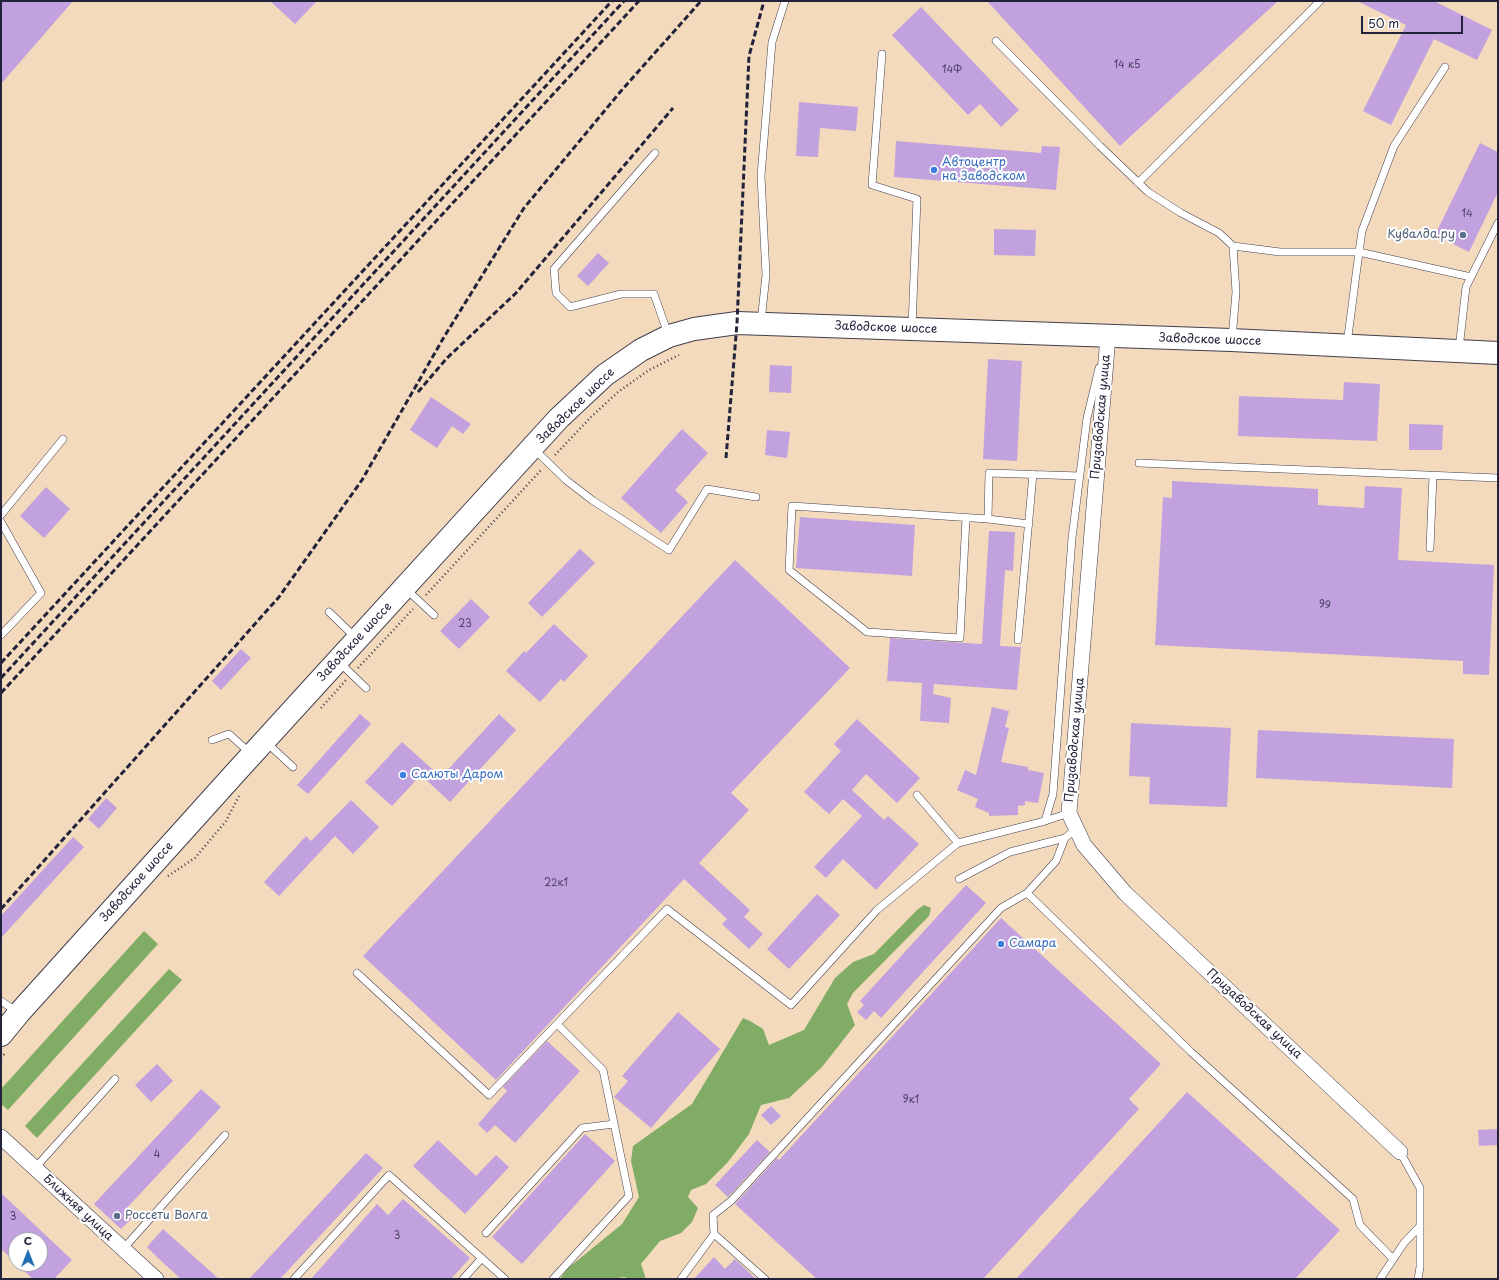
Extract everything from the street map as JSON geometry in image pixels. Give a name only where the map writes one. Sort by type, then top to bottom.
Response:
[{"type":"main road","name":"Заводское шоссе","points":[[4,1044],[18,1013],[258,748],[345,668],[358,639],[412,595],[559,418],[605,375],[641,350],[669,336],[694,329],[737,323],[1231,340],[1498,353]]},
{"type":"street","name":"Призаводская улица","points":[[1108,336],[1069,814],[1071,833],[1084,845],[1125,893],[1400,1152]]},
{"type":"street","name":"Ближняя улица","points":[[1,1137],[156,1279]]},
{"type":"lane","points":[[761,324],[766,275],[761,176],[772,42],[786,1]]},
{"type":"lane","points":[[1138,183],[1320,1]]},
{"type":"lane","points":[[996,41],[1148,192],[1181,213],[1220,233],[1233,246],[1280,252],[1359,252],[1471,277]]},
{"type":"lane","points":[[882,54],[872,185],[917,199],[912,329]]},
{"type":"lane","points":[[1347,346],[1362,231],[1394,146],[1445,67]]},
{"type":"lane","points":[[655,153],[554,269],[556,293],[570,306],[621,294],[654,294],[669,336]]},
{"type":"lane","points":[[1459,352],[1466,287],[1498,223]]},
{"type":"lane","points":[[1231,340],[1236,292],[1233,246]]},
{"type":"lane","points":[[1045,821],[1053,794],[1072,538],[1087,418],[1108,336]]},
{"type":"lane","points":[[1,515],[63,439]]},
{"type":"lane","points":[[533,448],[566,480],[592,500],[669,550],[707,489],[756,497]]},
{"type":"lane","points":[[1139,463],[1498,478]]},
{"type":"lane","points":[[988,519],[989,473],[1080,476]]},
{"type":"lane","points":[[1018,640],[1033,474]]},
{"type":"lane","points":[[1430,548],[1433,475]]},
{"type":"lane","points":[[966,518],[960,638],[867,632],[789,570],[792,506],[988,519],[1029,524]]},
{"type":"lane","points":[[1,522],[41,593],[1,635]]},
{"type":"lane","points":[[412,595],[434,615]]},
{"type":"lane","points":[[329,612],[358,639]]},
{"type":"lane","points":[[345,668],[366,688]]},
{"type":"lane","points":[[212,740],[229,734],[293,767]]},
{"type":"lane","points":[[917,795],[958,843]]},
{"type":"lane","points":[[357,973],[489,1095],[667,909],[791,1004],[877,910],[958,843],[1069,814]]},
{"type":"lane","points":[[959,879],[1010,852],[1071,833]]},
{"type":"lane","points":[[681,1279],[714,1234],[713,1215],[731,1201],[1001,908],[1027,893],[1056,861],[1071,833]]},
{"type":"lane","points":[[1027,893],[1191,1052],[1353,1199],[1360,1225],[1393,1259]]},
{"type":"lane","points":[[1,1000],[18,1013]]},
{"type":"lane","points":[[553,1279],[628,1196],[604,1070],[557,1024]]},
{"type":"lane","points":[[34,1168],[116,1079]]},
{"type":"lane","points":[[486,1233],[582,1128],[614,1124]]},
{"type":"lane","points":[[123,1249],[225,1135]]},
{"type":"lane","points":[[1400,1152],[1420,1188],[1420,1267],[1418,1279]]},
{"type":"lane","points":[[294,1279],[389,1175],[505,1279]]},
{"type":"lane","points":[[1380,1279],[1404,1242],[1420,1226]]},
{"type":"lane","points":[[714,1234],[766,1279]]},
{"type":"lane","points":[[463,1279],[482,1258]]},
{"type":"path","points":[[320,708],[345,668],[412,595],[548,463],[592,416],[618,392],[649,370],[679,355]]},
{"type":"path","points":[[167,877],[195,858],[226,821],[240,794]]},
{"type":"path","points":[[1,1058],[4,1044]]},
{"type":"green space","points":[[924,905],[931,908],[929,916],[853,993],[847,1004],[855,1025],[822,1067],[789,1098],[761,1105],[749,1134],[728,1162],[706,1184],[691,1190],[688,1197],[698,1208],[692,1222],[681,1233],[660,1241],[641,1264],[646,1279],[626,1279],[625,1277],[610,1279],[560,1279],[567,1269],[622,1224],[639,1197],[631,1161],[633,1146],[692,1104],[743,1018],[763,1029],[769,1045],[804,1030],[835,978],[853,962],[874,954],[917,910]]},
{"type":"green space","points":[[144,931],[158,944],[8,1110],[1,1104],[1,1089]]},
{"type":"green space","points":[[169,969],[182,980],[37,1138],[25,1126]]},
{"type":"building","points":[[1,1],[73,1],[1,84]]},
{"type":"building","points":[[270,1],[317,1],[295,24]]},
{"type":"building","points":[[987,1],[1278,1],[1120,146]]},
{"type":"building","points":[[1357,1],[1434,1],[1492,30],[1477,60],[1434,39],[1391,125],[1363,111],[1406,25]]},
{"type":"building","points":[[921,7],[1019,110],[1001,127],[980,104],[968,115],[892,35]]},
{"type":"building","points":[[799,102],[858,107],[856,131],[820,128],[818,157],[796,156]]},
{"type":"building","points":[[896,141],[1041,153],[1042,146],[1060,147],[1056,190],[894,177]]},
{"type":"building","points":[[1480,143],[1498,152],[1498,192],[1469,252],[1435,235]]},
{"type":"building","points":[[994,229],[1036,230],[1035,256],[994,255]]},
{"type":"building","points":[[598,253],[609,263],[588,286],[577,276]]},
{"type":"building","points":[[988,359],[1022,361],[1017,461],[983,459]]},
{"type":"building","points":[[770,365],[792,366],[791,393],[769,392]]},
{"type":"building","points":[[1344,382],[1380,384],[1377,441],[1238,436],[1239,396],[1343,400]]},
{"type":"building","points":[[431,397],[471,424],[463,434],[452,426],[437,448],[410,430]]},
{"type":"building","points":[[1409,424],[1443,425],[1442,450],[1409,450]]},
{"type":"building","points":[[682,429],[708,453],[675,490],[688,502],[661,533],[621,498]]},
{"type":"building","points":[[767,430],[790,432],[787,458],[765,455]]},
{"type":"building","points":[[1172,481],[1318,489],[1318,505],[1364,508],[1365,486],[1402,488],[1398,560],[1494,565],[1489,675],[1463,674],[1463,661],[1155,645],[1163,497],[1172,498]]},
{"type":"building","points":[[46,487],[70,509],[44,538],[20,516]]},
{"type":"building","points":[[800,517],[915,525],[912,576],[796,568]]},
{"type":"building","points":[[989,531],[1015,532],[1013,571],[1005,570],[1000,646],[1021,647],[1017,690],[934,684],[933,694],[951,698],[949,723],[920,721],[922,683],[887,681],[890,638],[982,644]]},
{"type":"building","points":[[580,549],[595,563],[542,617],[528,603]]},
{"type":"building","points":[[735,560],[850,668],[731,793],[749,810],[699,863],[750,910],[744,917],[763,934],[749,949],[722,924],[727,919],[684,879],[496,1080],[363,956]]},
{"type":"building","points":[[471,599],[490,617],[459,649],[440,631]]},
{"type":"building","points":[[554,624],[588,656],[564,682],[561,679],[540,702],[506,671],[524,651],[526,653]]},
{"type":"building","points":[[241,649],[251,658],[221,690],[212,681]]},
{"type":"building","points":[[992,707],[1009,711],[1005,727],[1009,728],[1001,762],[1028,767],[1028,770],[1044,773],[1038,803],[1025,801],[1025,805],[1018,806],[1018,815],[989,816],[989,813],[975,807],[978,799],[957,790],[965,770],[976,775]]},
{"type":"building","points":[[360,714],[371,724],[308,794],[297,785]]},
{"type":"building","points":[[499,714],[516,730],[450,802],[421,775],[392,806],[365,782],[402,742],[441,777]]},
{"type":"building","points":[[857,719],[920,778],[897,803],[866,774],[852,790],[884,820],[888,816],[919,844],[876,890],[843,859],[826,878],[814,867],[862,816],[843,799],[829,814],[804,792],[841,751],[834,744]]},
{"type":"building","points":[[1131,723],[1231,728],[1227,807],[1149,804],[1150,777],[1129,776]]},
{"type":"building","points":[[1258,730],[1454,739],[1452,788],[1256,778]]},
{"type":"building","points":[[106,798],[117,808],[99,829],[88,819]]},
{"type":"building","points":[[351,800],[379,827],[353,854],[335,836],[279,896],[264,882],[306,836],[311,841]]},
{"type":"building","points":[[73,837],[84,847],[1,938],[1,916]]},
{"type":"building","points":[[966,885],[986,903],[881,1018],[874,1011],[866,1020],[857,1012],[864,1005],[860,1001]]},
{"type":"building","points":[[817,894],[840,915],[789,969],[767,949]]},
{"type":"building","points":[[1001,918],[1161,1064],[1129,1099],[1139,1109],[983,1279],[817,1279],[735,1204],[777,1158],[779,1160]]},
{"type":"building","points":[[678,1012],[720,1049],[651,1128],[614,1097],[628,1081],[622,1076]]},
{"type":"building","points":[[547,1041],[580,1071],[515,1143],[495,1125],[487,1133],[478,1124],[507,1091],[503,1087]]},
{"type":"building","points":[[157,1064],[173,1081],[151,1102],[135,1085]]},
{"type":"building","points":[[201,1089],[221,1107],[125,1210],[133,1217],[121,1229],[94,1204]]},
{"type":"building","points":[[1187,1092],[1340,1230],[1295,1279],[1016,1279]]},
{"type":"building","points":[[771,1106],[781,1116],[771,1125],[761,1115]]},
{"type":"building","points":[[1498,1129],[1498,1145],[1479,1146],[1478,1130]]},
{"type":"building","points":[[585,1134],[615,1161],[522,1264],[492,1237]]},
{"type":"building","points":[[438,1140],[476,1176],[496,1155],[509,1167],[465,1214],[413,1166]]},
{"type":"building","points":[[757,1140],[770,1152],[728,1197],[715,1185]]},
{"type":"building","points":[[366,1153],[383,1168],[280,1279],[249,1279]]},
{"type":"building","points":[[1,1193],[42,1232],[8,1232],[8,1256],[1,1249]]},
{"type":"building","points":[[403,1199],[470,1258],[451,1279],[311,1279],[377,1204],[388,1215]]},
{"type":"building","points":[[163,1229],[219,1279],[181,1279],[147,1247]]},
{"type":"building","points":[[48,1237],[72,1260],[54,1279],[33,1279],[26,1272],[48,1272]]},
{"type":"building","points":[[714,1257],[725,1269],[735,1259],[756,1279],[694,1279]]},
{"type":"railway","points":[[1,663],[612,1]]},
{"type":"railway","points":[[1,678],[624,1]]},
{"type":"railway","points":[[1,693],[639,1]]},
{"type":"railway","points":[[1,909],[279,597],[362,480],[444,337],[524,208],[621,91],[701,1]]},
{"type":"railway","points":[[726,458],[737,323],[749,56],[764,1]]},
{"type":"railway","points":[[418,392],[447,358],[516,293],[673,108]]},
{"type":"place","name":"Автоцентр на Заводском","points":[[934,170]]},
{"type":"place","name":"Кувалда.ру","points":[[1463,235]]},
{"type":"place","name":"Салюты Даром","points":[[403,775]]},
{"type":"place","name":"Самара","points":[[1001,944]]},
{"type":"place","name":"Россети Волга","points":[[117,1216]]}]
